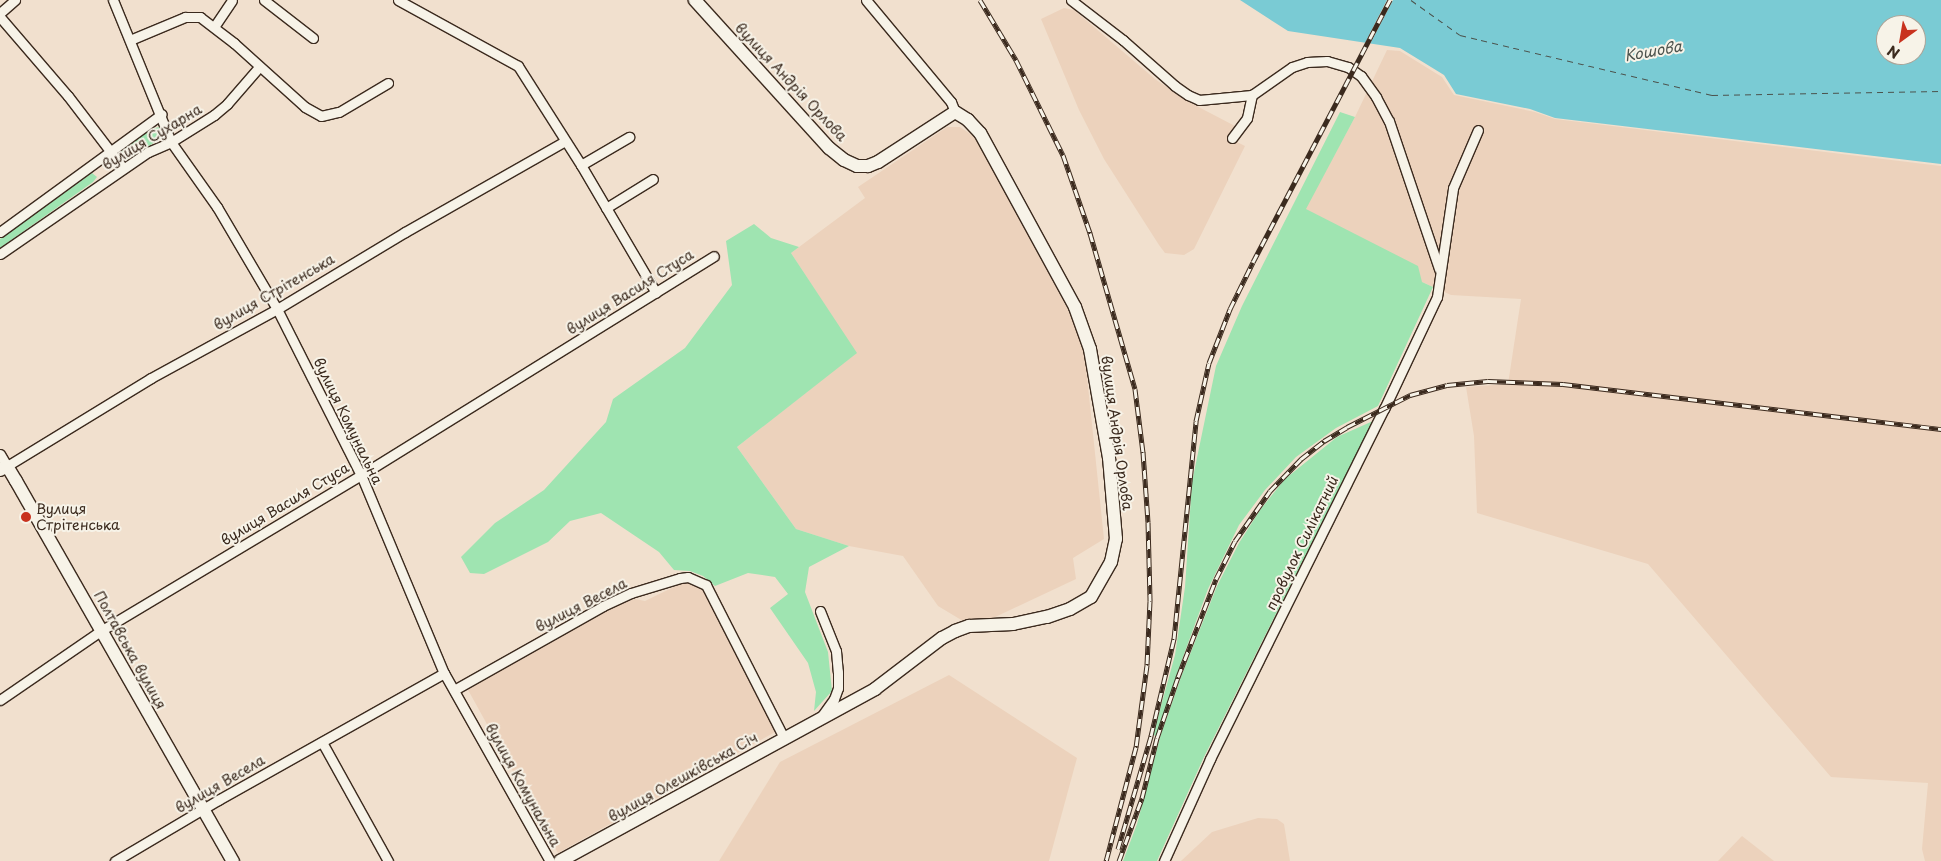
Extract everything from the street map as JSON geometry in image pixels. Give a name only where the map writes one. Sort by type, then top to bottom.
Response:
[{"type":"street","points":[[0,13],[15,0]]},
{"type":"street","name":"вулиця Комунальна","points":[[113,0],[162,114],[171,142],[217,207],[277,309],[361,475],[444,673],[550,861]]},
{"type":"street","points":[[214,27],[232,0]]},
{"type":"street","points":[[264,0],[313,38]]},
{"type":"street","points":[[398,0],[516,64],[581,165],[656,293]]},
{"type":"street","name":"вулиця Андрія Орлова","points":[[695,0],[829,148],[844,160],[857,166],[868,166],[878,162],[955,112],[974,125],[985,140],[1075,307],[1090,349],[1109,458],[1116,539],[1112,562],[1091,597],[1070,609],[1047,617],[1013,624],[969,626],[955,631],[942,638],[876,689],[820,719]]},
{"type":"street","points":[[866,0],[952,102],[955,112]]},
{"type":"street","points":[[1071,0],[1123,40],[1188,96],[1199,100],[1252,95],[1292,68],[1307,62],[1327,61],[1348,67],[1361,76],[1389,121],[1440,271]]},
{"type":"street","points":[[130,40],[190,15],[200,17],[214,27],[305,108],[321,116],[338,112],[388,83]]},
{"type":"street","points":[[0,17],[68,96],[123,168]]},
{"type":"street","name":"вулиця Сухарна","points":[[0,254],[123,168],[148,152],[171,142],[228,104],[259,67]]},
{"type":"street","points":[[1232,138],[1247,118],[1252,95]]},
{"type":"street","name":"вулиця Сухарна","points":[[0,232],[162,114]]},
{"type":"street","name":"провулок Силікатний","points":[[1164,861],[1210,759],[1384,409],[1437,297],[1452,188],[1478,130]]},
{"type":"street","points":[[581,165],[629,137]]},
{"type":"street","name":"вулиця Стрітенська","points":[[4,468],[151,378],[277,309],[411,229],[565,142]]},
{"type":"street","points":[[606,208],[653,179]]},
{"type":"street","name":"вулиця Василя Стуса","points":[[0,700],[102,630],[361,475],[714,256]]},
{"type":"street","name":"Полтавська вулиця","points":[[0,454],[4,468],[102,630],[233,861]]},
{"type":"street","name":"вулиця Весела","points":[[454,690],[603,606],[630,593],[680,578],[688,578],[706,585],[784,738]]},
{"type":"street","points":[[820,611],[836,651],[838,688],[834,698],[820,719]]},
{"type":"street","name":"вулиця Весела","points":[[115,861],[444,673]]},
{"type":"street","name":"вулиця Олешківська Січ","points":[[560,861],[820,719]]},
{"type":"street","points":[[322,742],[388,861]]},
{"type":"shaded area","points":[[1064,8],[1074,10],[1155,79],[1187,101],[1235,126],[1231,136],[1233,140],[1245,146],[1194,249],[1184,255],[1165,253],[1159,245],[1104,159],[1079,110],[1041,19]]},
{"type":"shaded area","points":[[1387,50],[1400,51],[1442,77],[1454,95],[1535,112],[1555,119],[1941,166],[1941,861],[1925,861],[1922,849],[1928,783],[1831,777],[1648,564],[1477,513],[1474,436],[1466,387],[1508,384],[1521,299],[1451,295],[1422,282],[1305,209],[1355,117]]},
{"type":"shaded area","points":[[947,127],[960,127],[975,137],[1068,310],[1084,348],[1104,539],[1073,558],[1076,579],[993,618],[963,621],[938,606],[903,556],[849,546],[796,529],[737,447],[856,353],[791,253],[865,198],[858,187]]},
{"type":"shaded area","points":[[686,581],[706,591],[777,731],[558,853],[467,688],[605,608],[635,599],[645,601]]},
{"type":"shaded area","points":[[949,675],[1077,758],[1049,861],[719,861],[780,762]]},
{"type":"shaded area","points":[[1258,818],[1277,819],[1284,824],[1290,861],[1181,861],[1212,832]]},
{"type":"shaded area","points":[[1742,836],[1774,861],[1718,861]]},
{"type":"green space","points":[[1340,112],[1355,117],[1306,209],[1418,266],[1422,282],[1433,287],[1378,406],[1336,428],[1296,457],[1265,490],[1239,525],[1208,589],[1157,736],[1153,735],[1175,655],[1185,587],[1192,482],[1216,366],[1242,306]]},
{"type":"green space","points":[[159,127],[163,132],[160,139],[126,160],[121,160],[119,152],[151,129]]},
{"type":"green space","points":[[92,173],[97,177],[93,182],[0,248],[0,239]]},
{"type":"green space","points":[[754,224],[771,238],[799,247],[791,253],[857,353],[737,447],[796,529],[849,546],[809,567],[805,592],[828,652],[832,691],[814,711],[816,692],[808,663],[770,608],[788,594],[775,577],[748,573],[715,586],[703,576],[690,571],[674,570],[659,552],[601,513],[570,521],[548,542],[484,574],[470,573],[461,557],[495,523],[544,490],[606,422],[613,399],[685,348],[732,285],[726,241]]},
{"type":"green space","points":[[1373,421],[1204,757],[1157,861],[1123,861],[1137,824],[1160,737],[1181,677],[1217,586],[1239,543],[1260,510],[1285,479],[1337,437]]},
{"type":"water","name":"Кошова","points":[[1240,0],[1941,0],[1941,164],[1555,118],[1530,109],[1456,94],[1444,75],[1400,48],[1288,31]]},
{"type":"pier","points":[[1387,0],[1393,0],[1369,46],[1364,45]]},
{"type":"ferry route","points":[[1411,0],[1460,35],[1712,95],[1941,91]]},
{"type":"railway","points":[[980,0],[1016,60],[1063,155],[1090,233],[1135,389],[1143,452],[1148,522],[1150,601],[1147,665],[1136,747],[1106,861]]},
{"type":"railway","points":[[1118,849],[1151,736],[1174,639],[1196,421],[1209,363],[1230,309],[1253,262],[1390,0]]},
{"type":"railway","points":[[1119,861],[1142,798],[1157,738],[1178,677],[1216,579],[1235,541],[1270,491],[1301,459],[1324,441],[1347,427],[1410,395],[1447,385],[1488,381],[1563,384],[1941,429]]},
{"type":"place","name":"Вулиця Стрітенська","points":[[26,517]]}]
